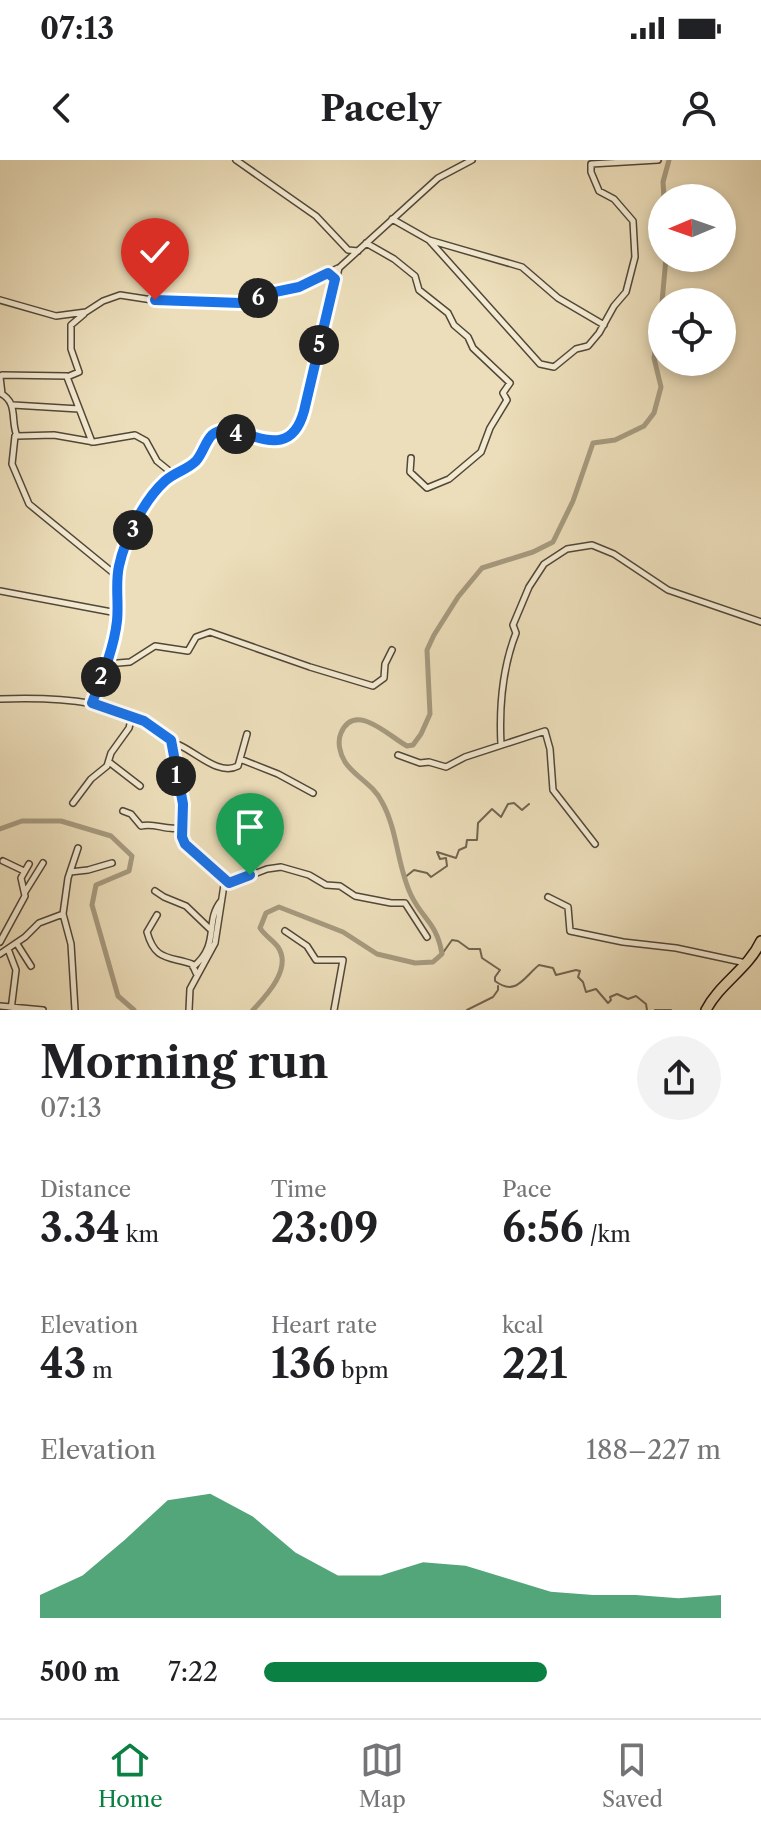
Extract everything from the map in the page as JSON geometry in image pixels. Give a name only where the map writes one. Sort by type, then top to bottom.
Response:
[{"type":"highway","points":[[706,1010],[717,991],[753,959],[761,941]]},
{"type":"street","points":[[236,160],[318,218],[348,250],[350,258]]},
{"type":"street","points":[[79,409],[13,405],[1,394],[0,374],[67,376],[79,370],[71,349],[72,324],[103,301],[120,295],[159,301],[241,303],[299,287],[339,268],[438,178],[472,160]]},
{"type":"street","points":[[429,240],[540,364],[555,366],[574,351],[589,345],[604,325],[628,288],[635,257],[633,220],[614,199],[600,191],[589,162],[658,160]]},
{"type":"street","points":[[391,219],[429,240],[522,267],[558,298],[604,325]]},
{"type":"street","points":[[366,243],[415,276],[419,290],[448,313],[471,346],[500,370],[510,383],[503,393],[507,400],[490,428],[484,447],[454,476],[427,488],[410,472],[411,458]]},
{"type":"street","points":[[348,250],[359,251]]},
{"type":"street","points":[[92,703],[106,664],[117,613],[121,559],[150,498],[170,474],[193,464],[216,432],[278,441],[287,438],[304,411],[339,268]]},
{"type":"street","points":[[328,273],[335,279]]},
{"type":"street","points":[[0,300],[50,315],[91,309]]},
{"type":"street","points":[[67,376],[92,442]]},
{"type":"street","points":[[13,405],[15,435],[12,464],[29,504],[118,576]]},
{"type":"street","points":[[15,435],[54,435],[92,442],[125,435],[138,436],[148,442],[155,458],[170,474]]},
{"type":"street","points":[[501,745],[501,697],[505,663],[516,633],[513,625],[529,587],[544,564],[567,549],[592,545],[614,554],[668,590],[761,622]]},
{"type":"street","points":[[0,591],[117,613]]},
{"type":"street","points":[[106,664],[113,661],[130,662],[155,646],[188,651],[196,637],[210,632],[373,686],[384,678],[385,664],[392,650]]},
{"type":"street","points":[[0,699],[92,703],[146,722],[176,746],[225,770],[237,767],[247,734]]},
{"type":"street","points":[[73,803],[109,762],[111,753],[129,728],[132,716]]},
{"type":"street","points":[[398,755],[420,763],[446,767],[501,745],[546,732],[553,790],[595,844]]},
{"type":"street","points":[[176,746],[176,778],[183,804],[185,844],[225,883]]},
{"type":"street","points":[[240,759],[278,774],[313,793]]},
{"type":"street","points":[[109,762],[140,786]]},
{"type":"street","points":[[123,811],[131,814],[141,826],[148,824],[171,830],[182,827]]},
{"type":"street","points":[[75,1010],[71,944],[63,914],[70,872],[78,848]]},
{"type":"street","points":[[3,861],[24,871]]},
{"type":"street","points":[[0,942],[43,863]]},
{"type":"street","points":[[70,872],[112,863]]},
{"type":"street","points":[[25,892],[21,882],[29,864]]},
{"type":"street","points":[[225,883],[273,867],[286,868],[309,875],[326,885],[340,886],[355,896],[405,903],[427,937]]},
{"type":"street","points":[[189,1010],[190,989],[215,943],[225,883]]},
{"type":"street","points":[[155,891],[186,906],[212,931]]},
{"type":"street","points":[[548,897],[568,906],[570,931],[627,943],[753,959]]},
{"type":"street","points":[[193,967],[208,951],[216,911],[223,900]]},
{"type":"street","points":[[0,954],[17,944],[39,923],[63,914]]},
{"type":"street","points":[[157,915],[147,930],[154,951],[179,959],[193,967],[196,974]]},
{"type":"street","points":[[285,931],[307,946],[316,960],[343,960],[334,1010]]},
{"type":"street","points":[[17,944],[31,966]]},
{"type":"street","points":[[8,949],[16,970],[11,1008]]},
{"type":"street","points":[[0,1006],[43,1010]]},
{"type":"waterway","points":[[663,184],[669,160]]},
{"type":"waterway","points":[[663,288],[665,272]]},
{"type":"waterway","points":[[253,1010],[271,989],[280,972],[282,955],[260,928],[266,913],[279,907],[343,932],[377,954],[415,963],[433,962],[442,954],[437,935],[406,884],[395,837],[382,802],[345,762],[340,748],[341,733],[347,724],[355,720],[364,721],[407,746],[413,745],[430,714],[427,650],[458,597],[482,568],[533,552],[553,542],[573,501],[593,443],[615,440],[644,426],[654,413],[661,387],[658,376]]},
{"type":"waterway","points":[[404,878],[414,870],[431,877],[447,866],[446,858],[440,859],[437,852],[456,858],[459,850],[466,847],[467,840],[477,840],[478,823],[492,809],[501,817],[508,804],[514,803],[522,810],[529,804]]},
{"type":"waterway","points":[[0,829],[22,821],[61,821],[111,836],[132,856],[129,871],[96,885],[92,905],[118,996],[134,1010]]},
{"type":"waterway","points":[[442,954],[452,940],[469,949],[480,949],[482,958],[500,970],[495,981],[509,987],[519,984],[539,965],[553,968],[556,975],[580,971],[578,977],[586,992],[596,989],[608,1003],[610,997],[617,994],[628,999],[636,996],[646,1004],[647,1010]]},
{"type":"waterway","points":[[467,1010],[493,997],[498,986]]},
{"type":"waterway","points":[[655,1010],[671,1010]]},
{"type":"route","points":[[155,300],[241,303],[299,287],[328,273],[335,279],[302,420],[287,438],[278,441],[216,432],[197,460],[164,482],[146,505],[121,559],[116,628],[92,703],[134,716],[171,740],[183,804],[182,837],[185,844],[229,883],[250,875]]}]
